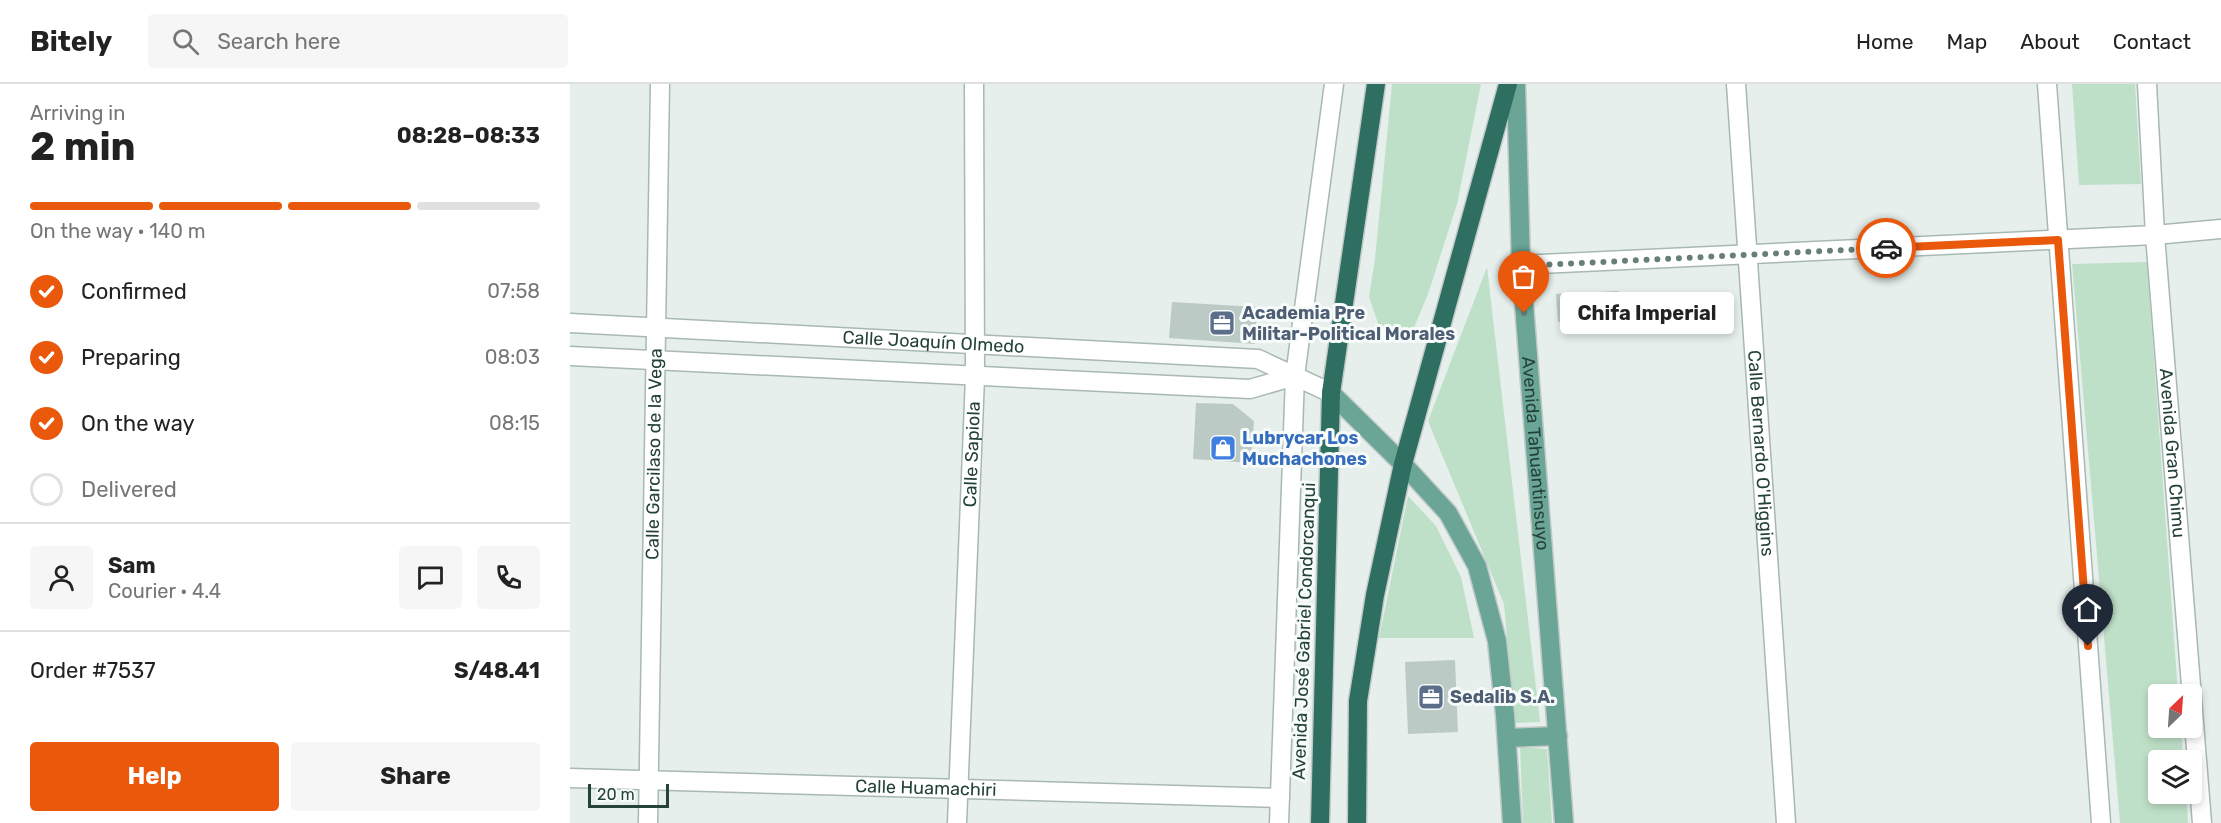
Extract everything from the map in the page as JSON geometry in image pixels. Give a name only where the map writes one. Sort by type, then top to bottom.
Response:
[{"type":"highway","name":"Avenida José Gabriel Condorcanqui","points":[[1320,823],[1331,393],[1376,84]]},
{"type":"highway","points":[[1357,823],[1358,701],[1375,595],[1403,464],[1508,84]]},
{"type":"main road","name":"Avenida Tahuantinsuyo","points":[[1516,84],[1521,266],[1564,823]]},
{"type":"main road","points":[[1331,393],[1403,464],[1448,513],[1477,566],[1497,641],[1507,738],[1512,823]]},
{"type":"main road","points":[[1507,738],[1558,736]]},
{"type":"street","name":"Calle Garcilaso de la Vega","points":[[648,823],[660,84]]},
{"type":"street","name":"Calle Sapiola","points":[[957,823],[975,376],[974,84]]},
{"type":"street","name":"Avenida José Gabriel Condorcanqui","points":[[1280,823],[1295,376],[1334,84]]},
{"type":"street","name":"Calle Bernardo O'Higgins","points":[[1736,84],[1786,823]]},
{"type":"street","points":[[2047,84],[2101,823]]},
{"type":"street","name":"Avenida Gran Chimu","points":[[2147,84],[2155,235],[2202,823]]},
{"type":"street","points":[[1521,266],[2155,235],[2221,229]]},
{"type":"street","name":"Calle Joaquín Olmedo","points":[[570,323],[1258,359],[1331,393]]},
{"type":"street","name":"Calle Joaquín Olmedo","points":[[570,356],[1250,389],[1295,376]]},
{"type":"street","name":"Calle Huamachiri","points":[[570,778],[1280,798]]},
{"type":"green space","points":[[1392,84],[1481,84],[1457,204],[1428,294],[1413,330],[1395,333],[1379,326],[1369,297],[1375,259]]},
{"type":"green space","points":[[2072,84],[2135,84],[2141,184],[2079,185]]},
{"type":"green space","points":[[2147,262],[2177,684],[2148,684],[2148,738],[2182,738],[2182,750],[2148,750],[2148,804],[2187,804],[2188,823],[2120,823],[2072,264]]},
{"type":"green space","points":[[1487,267],[1540,722],[1515,723],[1504,604],[1428,421]]},
{"type":"green space","points":[[1408,496],[1436,526],[1461,577],[1474,638],[1379,638]]},
{"type":"green space","points":[[1520,747],[1547,749],[1552,823],[1523,823]]},
{"type":"building","points":[[1618,291],[1619,319],[1558,322],[1556,294]]},
{"type":"building","points":[[1172,302],[1257,307],[1255,344],[1169,338]]},
{"type":"building","points":[[1196,403],[1233,404],[1254,421],[1251,463],[1193,459]]},
{"type":"building","name":"Sedalib S.A.","points":[[1455,660],[1458,732],[1408,734],[1405,662]]},
{"type":"way so far","points":[[1524,313],[1521,266],[1886,248]]},
{"type":"place","name":"Chifa Imperial","points":[[1524,313]]},
{"type":"place","name":"Academia Pre Militar-Political Morales","points":[[1222,323]]},
{"type":"place","name":"Lubrycar Los Muchachones","points":[[1223,448]]},
{"type":"place","name":"Sedalib S.A.","points":[[1431,697]]},
{"type":"route","points":[[1886,248],[2058,240],[2088,646]]}]
